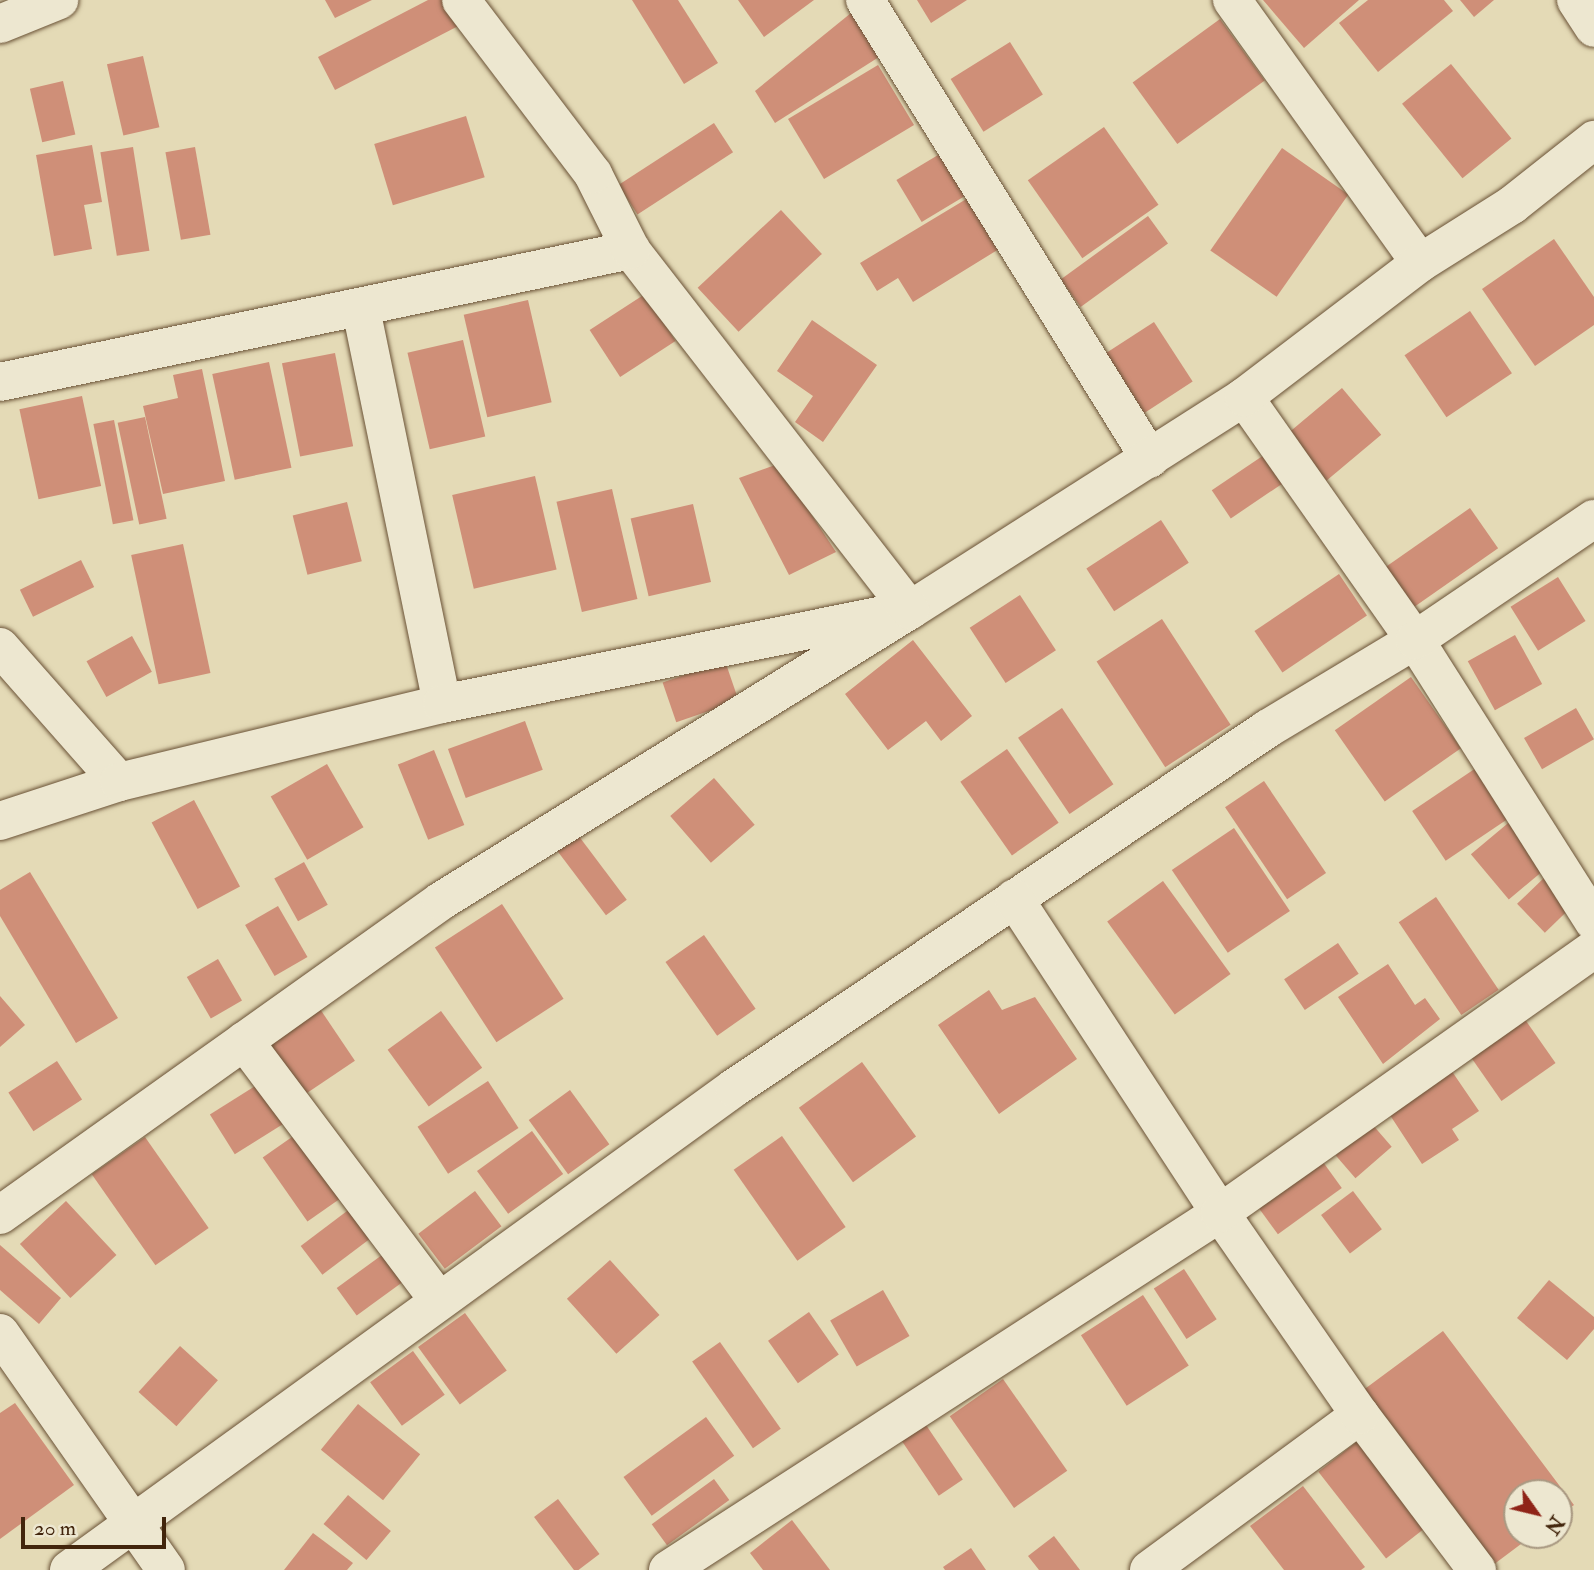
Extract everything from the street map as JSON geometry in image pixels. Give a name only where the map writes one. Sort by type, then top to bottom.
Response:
[{"type":"street","points":[[0,24],[59,0]]},
{"type":"street","points":[[461,0],[593,174],[631,250],[910,610]]},
{"type":"street","points":[[865,0],[1150,459]]},
{"type":"street","points":[[1232,0],[1420,263]]},
{"type":"street","points":[[1576,0],[1594,28]]},
{"type":"street","points":[[0,1215],[441,901],[910,610],[1244,397],[1420,263],[1512,205],[1594,140]]},
{"type":"street","points":[[0,383],[631,250]]},
{"type":"street","points":[[361,309],[442,704]]},
{"type":"street","points":[[1244,397],[1416,640],[1594,922]]},
{"type":"street","points":[[69,1570],[734,1088],[1267,729],[1416,640],[1594,519]]},
{"type":"street","points":[[0,821],[120,782],[442,704],[910,610]]},
{"type":"street","points":[[0,647],[120,782]]},
{"type":"street","points":[[1014,898],[1220,1213],[1360,1415],[1476,1570]]},
{"type":"street","points":[[668,1570],[1220,1213],[1594,948]]},
{"type":"street","points":[[244,1041],[439,1301]]},
{"type":"street","points":[[0,1334],[131,1524],[166,1570]]},
{"type":"street","points":[[1149,1570],[1360,1415]]},
{"type":"building","points":[[325,0],[372,0],[335,18]]},
{"type":"building","points":[[428,0],[452,0],[464,23],[335,90],[318,57]]},
{"type":"building","points":[[632,0],[678,0],[718,63],[684,84]]},
{"type":"building","points":[[738,0],[814,0],[764,37]]},
{"type":"building","points":[[917,0],[967,0],[931,23]]},
{"type":"building","points":[[1263,0],[1359,0],[1304,48]]},
{"type":"building","points":[[1368,0],[1444,0],[1453,11],[1378,72],[1339,23]]},
{"type":"building","points":[[1460,0],[1494,0],[1474,17]]},
{"type":"building","points":[[851,13],[890,50],[775,123],[755,91]]},
{"type":"building","points":[[1220,19],[1265,80],[1177,144],[1133,82]]},
{"type":"building","points":[[1010,42],[1043,95],[983,132],[951,79]]},
{"type":"building","points":[[143,56],[159,127],[123,135],[107,64]]},
{"type":"building","points":[[1451,64],[1511,139],[1462,178],[1402,104]]},
{"type":"building","points":[[878,65],[914,125],[824,179],[788,119]]},
{"type":"building","points":[[63,81],[75,135],[42,142],[30,89]]},
{"type":"building","points":[[466,116],[485,177],[393,205],[374,144]]},
{"type":"building","points":[[714,123],[733,152],[637,214],[618,185]]},
{"type":"building","points":[[1104,127],[1158,205],[1082,258],[1028,180]]},
{"type":"building","points":[[92,145],[102,202],[84,205],[92,249],[54,256],[36,155]]},
{"type":"building","points":[[953,146],[978,188],[922,222],[896,180]]},
{"type":"building","points":[[133,147],[149,251],[117,256],[100,152]]},
{"type":"building","points":[[195,147],[210,235],[181,240],[165,152]]},
{"type":"building","points":[[1282,148],[1348,194],[1277,297],[1210,250]]},
{"type":"building","points":[[968,198],[999,249],[913,302],[898,278],[877,291],[860,263]]},
{"type":"building","points":[[781,210],[822,254],[739,332],[698,288]]},
{"type":"building","points":[[1148,216],[1168,244],[1081,307],[1061,279]]},
{"type":"building","points":[[1554,239],[1594,297],[1594,325],[1535,366],[1482,289]]},
{"type":"building","points":[[645,294],[675,341],[620,377],[590,330]]},
{"type":"building","points":[[528,300],[552,402],[487,417],[464,315]]},
{"type":"building","points":[[1470,311],[1512,373],[1446,417],[1405,355]]},
{"type":"building","points":[[812,320],[877,365],[823,442],[795,422],[813,396],[777,371]]},
{"type":"building","points":[[1154,322],[1193,382],[1144,413],[1105,354]]},
{"type":"building","points":[[463,340],[485,436],[430,449],[407,353]]},
{"type":"building","points":[[335,353],[353,446],[300,457],[282,363]]},
{"type":"building","points":[[269,362],[291,468],[235,480],[212,374]]},
{"type":"building","points":[[202,369],[225,481],[163,494],[143,406],[178,398],[173,375]]},
{"type":"building","points":[[1342,388],[1381,435],[1326,481],[1287,434]]},
{"type":"building","points":[[82,396],[101,486],[39,499],[19,409]]},
{"type":"building","points":[[145,417],[167,519],[139,525],[118,423]]},
{"type":"building","points":[[114,420],[133,520],[113,524],[93,424]]},
{"type":"building","points":[[1264,455],[1283,483],[1231,518],[1212,490]]},
{"type":"building","points":[[778,464],[836,552],[789,575],[739,478]]},
{"type":"building","points":[[535,476],[557,570],[474,589],[452,495]]},
{"type":"building","points":[[612,489],[637,599],[582,612],[556,502]]},
{"type":"building","points":[[347,502],[362,561],[307,575],[293,516]]},
{"type":"building","points":[[693,504],[711,582],[649,596],[631,518]]},
{"type":"building","points":[[1470,508],[1498,548],[1408,611],[1380,571]]},
{"type":"building","points":[[1161,520],[1189,563],[1114,611],[1086,568]]},
{"type":"building","points":[[183,544],[210,673],[159,684],[131,555]]},
{"type":"building","points":[[81,560],[94,587],[33,617],[20,590]]},
{"type":"building","points":[[1339,574],[1367,615],[1282,672],[1254,631]]},
{"type":"building","points":[[1558,577],[1586,621],[1538,651],[1511,607]]},
{"type":"building","points":[[1020,595],[1056,650],[1006,683],[970,628]]},
{"type":"building","points":[[1162,619],[1231,725],[1165,767],[1097,661]]},
{"type":"building","points":[[1515,635],[1542,684],[1495,710],[1468,661]]},
{"type":"building","points":[[132,636],[152,672],[106,697],[87,661]]},
{"type":"building","points":[[913,640],[972,716],[941,741],[926,721],[888,750],[845,694]]},
{"type":"building","points":[[725,661],[739,701],[676,722],[663,682]]},
{"type":"building","points":[[1411,677],[1461,748],[1385,802],[1335,730]]},
{"type":"building","points":[[1062,708],[1113,784],[1070,814],[1018,738]]},
{"type":"building","points":[[1576,708],[1594,739],[1542,769],[1524,738]]},
{"type":"building","points":[[525,721],[543,770],[466,798],[448,749]]},
{"type":"building","points":[[1007,749],[1059,823],[1012,855],[960,782]]},
{"type":"building","points":[[434,750],[464,825],[428,840],[398,765]]},
{"type":"building","points":[[327,764],[364,827],[307,860],[271,796]]},
{"type":"building","points":[[1476,768],[1510,818],[1446,861],[1412,811]]},
{"type":"building","points":[[714,778],[755,825],[711,863],[670,816]]},
{"type":"building","points":[[1264,781],[1326,873],[1287,899],[1225,807]]},
{"type":"building","points":[[194,800],[240,887],[198,909],[152,823]]},
{"type":"building","points":[[1513,819],[1551,864],[1509,900],[1471,854]]},
{"type":"building","points":[[1234,828],[1290,911],[1228,953],[1172,870]]},
{"type":"building","points":[[578,835],[627,900],[606,915],[557,851]]},
{"type":"building","points":[[304,862],[328,905],[298,921],[274,878]]},
{"type":"building","points":[[30,872],[118,1018],[76,1043],[0,916],[0,890]]},
{"type":"building","points":[[1548,874],[1576,903],[1545,933],[1517,904]]},
{"type":"building","points":[[1163,881],[1231,974],[1175,1015],[1107,922]]},
{"type":"building","points":[[1436,897],[1499,990],[1461,1015],[1399,922]]},
{"type":"building","points":[[502,904],[564,999],[496,1042],[435,948]]},
{"type":"building","points":[[278,906],[308,957],[275,976],[245,925]]},
{"type":"building","points":[[704,935],[756,1009],[717,1036],[665,962]]},
{"type":"building","points":[[1338,943],[1359,974],[1305,1010],[1284,979]]},
{"type":"building","points":[[218,959],[242,1001],[211,1019],[187,977]]},
{"type":"building","points":[[1388,964],[1415,1005],[1425,998],[1440,1019],[1383,1064],[1338,997]]},
{"type":"building","points":[[989,990],[1002,1010],[1035,997],[1077,1059],[999,1114],[938,1025]]},
{"type":"building","points":[[0,996],[25,1025],[0,1047]]},
{"type":"building","points":[[318,1006],[355,1061],[298,1099],[261,1045]]},
{"type":"building","points":[[441,1011],[482,1068],[429,1106],[388,1050]]},
{"type":"building","points":[[1524,1018],[1556,1063],[1501,1101],[1470,1056]]},
{"type":"building","points":[[57,1061],[82,1100],[33,1131],[8,1093]]},
{"type":"building","points":[[862,1062],[916,1136],[853,1182],[799,1108]]},
{"type":"building","points":[[1449,1067],[1479,1111],[1452,1129],[1459,1140],[1422,1164],[1386,1109]]},
{"type":"building","points":[[265,1080],[290,1120],[235,1154],[210,1114]]},
{"type":"building","points":[[488,1081],[518,1128],[448,1174],[418,1127]]},
{"type":"building","points":[[570,1090],[609,1144],[568,1174],[529,1120]]},
{"type":"building","points":[[1372,1124],[1392,1147],[1355,1178],[1336,1155]]},
{"type":"building","points":[[302,1130],[347,1194],[307,1221],[263,1158]]},
{"type":"building","points":[[532,1131],[563,1174],[508,1214],[477,1171]]},
{"type":"building","points":[[782,1136],[846,1227],[797,1261],[734,1170]]},
{"type":"building","points":[[145,1137],[209,1228],[155,1265],[92,1174]]},
{"type":"building","points":[[1323,1162],[1342,1188],[1278,1234],[1259,1208]]},
{"type":"building","points":[[475,1191],[501,1226],[445,1269],[418,1234]]},
{"type":"building","points":[[1353,1191],[1382,1229],[1350,1253],[1321,1215]]},
{"type":"building","points":[[66,1201],[116,1255],[70,1298],[20,1244]]},
{"type":"building","points":[[351,1208],[373,1237],[322,1275],[301,1246]]},
{"type":"building","points":[[0,1245],[61,1298],[39,1324],[0,1290]]},
{"type":"building","points":[[382,1255],[402,1283],[357,1315],[337,1288]]},
{"type":"building","points":[[610,1260],[660,1315],[616,1354],[567,1299]]},
{"type":"building","points":[[1184,1269],[1217,1319],[1186,1339],[1154,1289]]},
{"type":"building","points":[[1549,1280],[1594,1317],[1594,1329],[1567,1360],[1517,1318]]},
{"type":"building","points":[[883,1290],[910,1336],[857,1366],[830,1320]]},
{"type":"building","points":[[1143,1295],[1189,1365],[1127,1406],[1081,1335]]},
{"type":"building","points":[[809,1312],[839,1355],[798,1383],[768,1341]]},
{"type":"building","points":[[465,1313],[507,1370],[460,1405],[418,1347]]},
{"type":"building","points":[[1443,1331],[1554,1479],[1503,1479],[1503,1549],[1514,1549],[1493,1565],[1362,1391]]},
{"type":"building","points":[[720,1342],[781,1429],[753,1448],[692,1362]]},
{"type":"building","points":[[180,1346],[218,1380],[176,1426],[139,1392]]},
{"type":"building","points":[[413,1351],[445,1395],[402,1426],[370,1382]]},
{"type":"building","points":[[1003,1379],[1067,1471],[1014,1508],[950,1416]]},
{"type":"building","points":[[15,1403],[74,1485],[0,1539],[0,1413]]},
{"type":"building","points":[[358,1404],[420,1454],[383,1500],[321,1450]]},
{"type":"building","points":[[706,1417],[734,1456],[652,1516],[623,1477]]},
{"type":"building","points":[[922,1419],[963,1480],[939,1496],[898,1435]]},
{"type":"building","points":[[1368,1433],[1436,1520],[1386,1558],[1318,1472]]},
{"type":"building","points":[[714,1479],[729,1500],[667,1545],[652,1524]]},
{"type":"building","points":[[1303,1486],[1365,1567],[1361,1570],[1284,1570],[1250,1526]]},
{"type":"building","points":[[348,1495],[391,1531],[366,1560],[324,1524]]},
{"type":"building","points":[[558,1499],[600,1554],[578,1570],[574,1570],[534,1517]]},
{"type":"building","points":[[792,1520],[830,1570],[763,1570],[750,1553]]},
{"type":"building","points":[[313,1533],[353,1563],[347,1570],[284,1570]]},
{"type":"building","points":[[1054,1536],[1080,1570],[1039,1570],[1028,1556]]},
{"type":"building","points":[[971,1548],[986,1570],[945,1570],[943,1567]]}]
